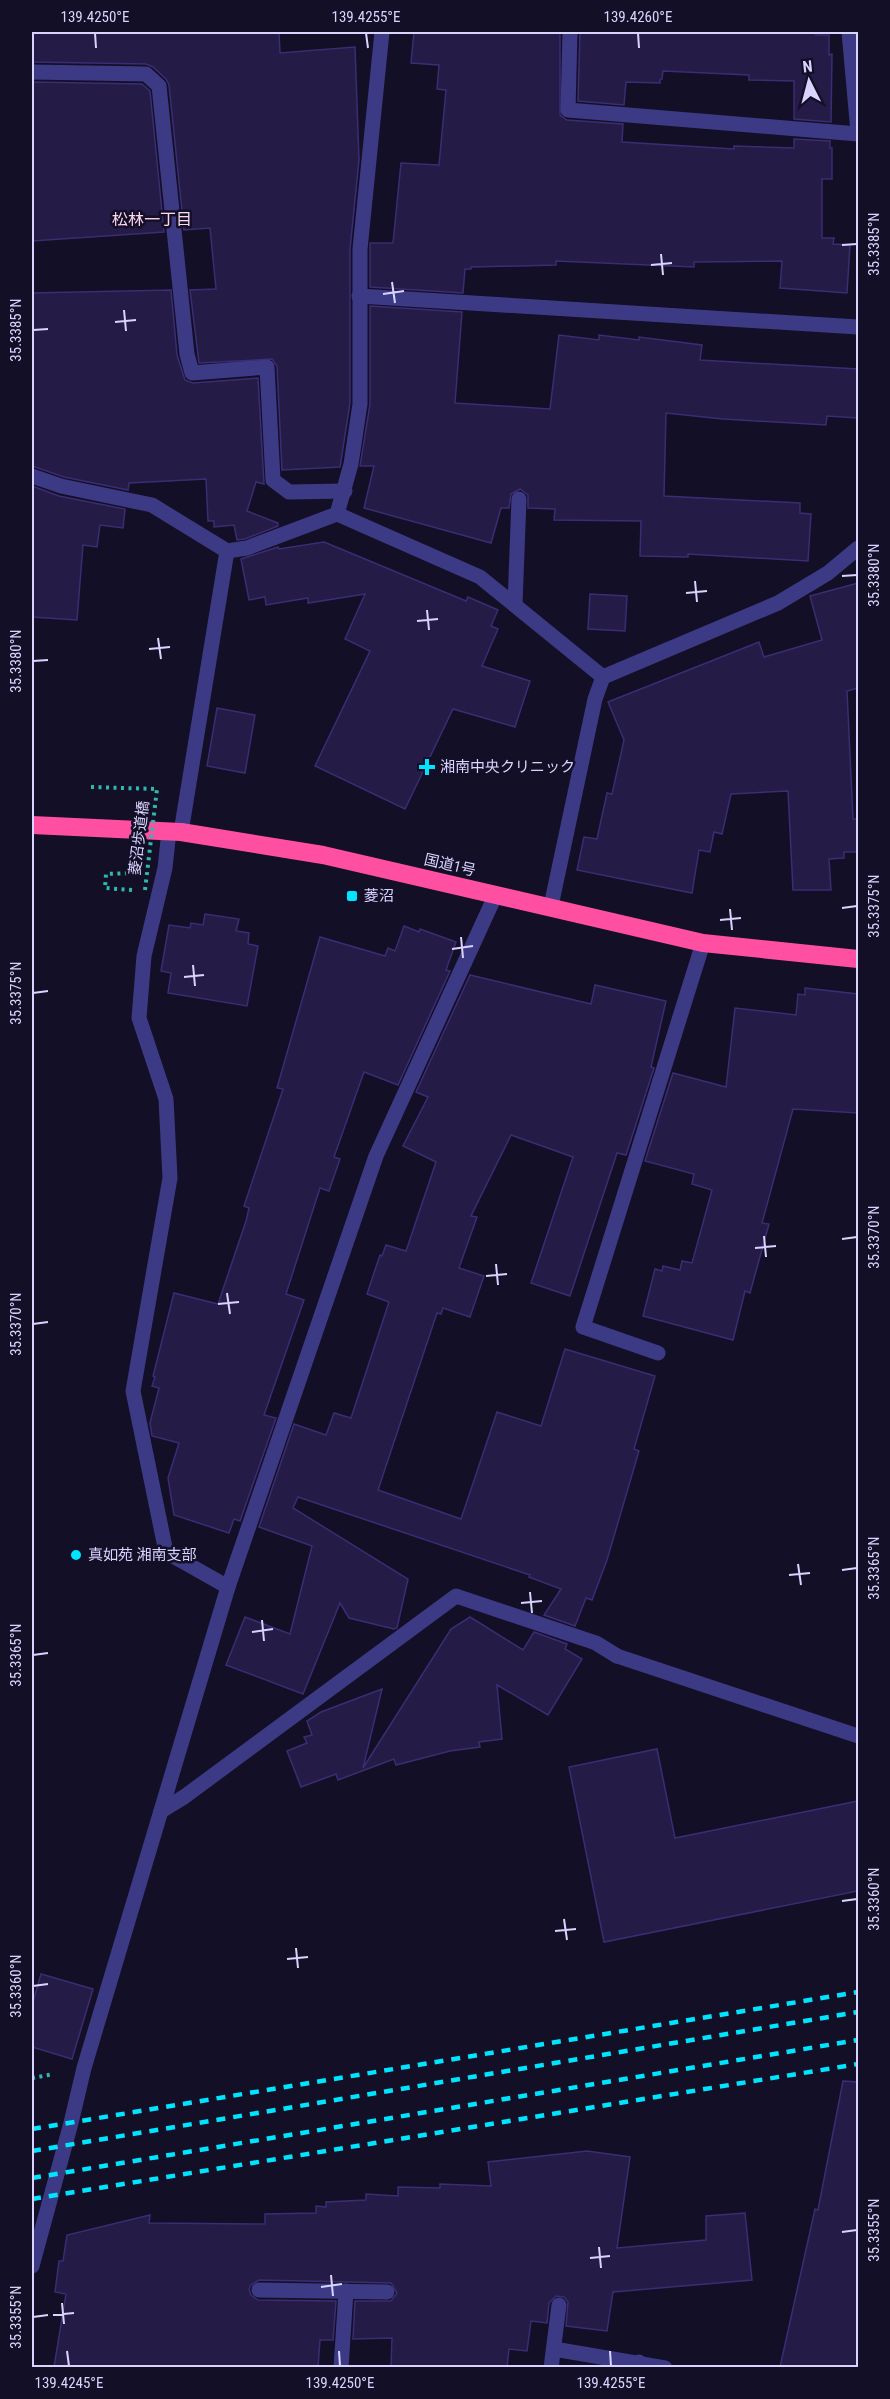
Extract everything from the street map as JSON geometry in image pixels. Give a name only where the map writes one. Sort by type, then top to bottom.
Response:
[{"type":"highway","name":"国道1号","points":[[32,825],[175,832],[323,855],[703,943],[858,959]]},
{"type":"street","points":[[336,514],[345,491],[351,464],[360,404],[360,249],[382,32]]},
{"type":"street","points":[[570,32],[568,110],[858,133],[849,32]]},
{"type":"street","points":[[32,72],[146,74],[159,86],[187,354],[192,373],[267,367],[273,480],[289,492],[345,491]]},
{"type":"street","points":[[359,296],[858,327]]},
{"type":"street","points":[[32,476],[61,486],[152,505],[228,551],[247,548],[336,514],[480,577],[603,677]]},
{"type":"street","points":[[515,604],[519,498]]},
{"type":"street","points":[[551,906],[595,699],[603,677],[778,603],[828,573],[858,548]]},
{"type":"street","points":[[228,551],[175,832],[144,956],[139,1018],[166,1099],[170,1178],[133,1391],[166,1552],[228,1587]]},
{"type":"street","points":[[32,2266],[84,2068],[228,1587],[376,1156],[496,894]]},
{"type":"street","points":[[658,1353],[582,1327],[703,943]]},
{"type":"street","points":[[161,1811],[184,1797],[456,1596],[596,1643],[617,1656],[858,1736]]},
{"type":"street","points":[[259,2290],[387,2292]]},
{"type":"street","points":[[341,2367],[346,2291]]},
{"type":"street","points":[[552,2367],[559,2305]]},
{"type":"street","points":[[554,2349],[639,2365],[665,2367]]},
{"type":"path","name":"菱沼歩道橋","points":[[91,787],[157,789],[145,890],[105,888],[106,874],[135,873]]},
{"type":"building","points":[[32,32],[279,32],[280,53],[355,47],[359,160],[350,249],[350,403],[340,467],[282,470],[277,366],[272,359],[199,363],[190,290],[216,289],[210,228],[184,230],[169,85],[166,79],[146,64],[32,62]]},
{"type":"building","points":[[414,32],[560,32],[560,115],[567,120],[623,124],[622,142],[734,149],[734,146],[794,148],[794,139],[830,141],[832,179],[822,179],[822,238],[834,238],[833,244],[850,245],[847,293],[780,288],[782,261],[694,262],[694,267],[556,261],[556,265],[465,269],[463,293],[370,287],[370,243],[393,243],[401,163],[439,165],[446,90],[437,89],[439,65],[411,63]]},
{"type":"building","points":[[580,32],[816,32],[816,35],[829,35],[829,55],[832,54],[831,122],[794,119],[794,81],[749,80],[749,75],[663,71],[660,83],[626,82],[624,105],[578,101]]},
{"type":"building","points":[[32,82],[142,84],[150,91],[164,232],[32,241]]},
{"type":"building","points":[[171,290],[177,355],[185,380],[193,383],[258,378],[264,484],[256,482],[247,511],[278,523],[278,526],[245,539],[237,540],[234,525],[214,527],[214,521],[208,521],[206,479],[129,483],[128,490],[64,477],[32,466],[32,293]]},
{"type":"building","points":[[370,306],[462,312],[455,403],[550,409],[559,335],[599,340],[599,335],[639,340],[639,337],[702,345],[700,360],[858,369],[858,418],[827,416],[826,425],[666,413],[664,496],[800,503],[800,513],[811,514],[808,561],[688,554],[688,557],[640,556],[641,521],[554,520],[555,509],[528,508],[528,495],[520,489],[511,494],[509,508],[501,508],[491,543],[364,508],[374,466],[360,466],[370,404]]},
{"type":"building","points":[[32,486],[59,496],[125,509],[123,528],[100,525],[97,547],[83,545],[77,620],[32,617]]},
{"type":"building","points":[[324,542],[466,601],[468,597],[498,610],[491,626],[498,629],[482,666],[530,681],[515,727],[453,709],[405,809],[315,766],[370,651],[345,639],[365,594],[308,603],[308,598],[266,605],[265,597],[249,600],[241,559],[278,547],[279,549]]},
{"type":"building","points":[[858,583],[858,688],[847,691],[853,819],[858,819],[858,852],[844,852],[844,858],[829,859],[831,890],[793,890],[788,791],[731,794],[722,834],[714,832],[710,852],[699,850],[692,893],[577,870],[584,837],[597,839],[607,793],[612,794],[624,740],[608,702],[759,642],[764,657],[822,640],[810,596]]},
{"type":"building","points":[[590,594],[627,596],[625,631],[588,629]]},
{"type":"building","points":[[217,708],[255,715],[245,773],[207,766]]},
{"type":"building","points":[[205,914],[239,919],[236,931],[249,933],[248,944],[258,946],[247,1006],[168,993],[171,973],[161,971],[169,925],[190,928],[191,923],[203,925]]},
{"type":"building","points":[[404,926],[419,932],[420,929],[456,942],[446,970],[450,971],[398,1085],[364,1072],[334,1157],[340,1159],[329,1191],[320,1188],[286,1294],[304,1300],[264,1415],[276,1418],[240,1521],[234,1519],[229,1533],[174,1515],[168,1478],[179,1443],[152,1436],[150,1423],[159,1388],[152,1386],[155,1377],[153,1376],[174,1293],[218,1304],[246,1221],[249,1208],[244,1206],[283,1089],[277,1088],[320,937],[385,956],[388,948],[395,951]]},
{"type":"building","points":[[470,975],[591,1004],[595,985],[666,1001],[651,1067],[654,1068],[626,1155],[617,1153],[570,1296],[531,1283],[573,1157],[511,1135],[471,1216],[477,1217],[459,1268],[484,1276],[470,1317],[443,1308],[441,1314],[437,1313],[378,1490],[461,1519],[497,1412],[541,1426],[565,1349],[655,1376],[634,1449],[639,1451],[607,1560],[592,1600],[586,1598],[575,1626],[544,1615],[561,1589],[529,1577],[530,1575],[298,1497],[293,1508],[408,1579],[397,1628],[349,1618],[340,1603],[303,1694],[226,1665],[245,1617],[290,1634],[312,1546],[259,1527],[294,1424],[326,1435],[334,1413],[351,1418],[389,1302],[367,1294],[380,1255],[382,1256],[386,1245],[406,1251],[436,1162],[403,1146],[428,1097],[416,1092]]},
{"type":"building","points":[[805,988],[858,994],[858,1113],[793,1109],[762,1223],[769,1224],[750,1293],[745,1291],[733,1340],[643,1316],[655,1269],[662,1271],[663,1266],[680,1270],[682,1261],[692,1263],[712,1190],[692,1184],[694,1174],[645,1161],[673,1073],[726,1087],[735,1008],[796,1015],[798,994],[805,995]]},
{"type":"building","points":[[470,1617],[523,1650],[534,1632],[567,1644],[565,1649],[582,1659],[548,1715],[497,1685],[502,1739],[479,1742],[480,1747],[450,1751],[396,1765],[394,1759],[338,1780],[336,1774],[301,1787],[287,1751],[307,1743],[304,1737],[312,1735],[307,1721],[321,1712],[382,1689],[363,1768],[451,1629]]},
{"type":"building","points":[[657,1749],[675,1838],[858,1801],[858,1891],[604,1942],[569,1767]]},
{"type":"building","points":[[41,1974],[93,1989],[72,2059],[32,2047],[32,2005]]},
{"type":"building","points":[[843,2081],[858,2082],[858,2367],[780,2367],[815,2209],[818,2210]]},
{"type":"building","points":[[587,2151],[630,2157],[617,2248],[706,2240],[706,2216],[745,2213],[752,2280],[613,2292],[607,2331],[566,2326],[568,2302],[564,2297],[556,2296],[549,2303],[547,2323],[531,2321],[527,2351],[509,2349],[507,2367],[391,2367],[392,2338],[353,2339],[355,2301],[391,2301],[397,2293],[391,2283],[259,2280],[249,2289],[251,2295],[258,2300],[336,2301],[333,2340],[320,2340],[318,2367],[54,2367],[66,2294],[55,2292],[59,2261],[63,2261],[67,2235],[150,2215],[149,2223],[265,2224],[265,2214],[316,2213],[316,2206],[326,2207],[326,2202],[366,2200],[366,2194],[398,2196],[398,2187],[440,2188],[440,2184],[491,2186],[488,2162]]},
{"type":"railway","points":[[32,2129],[858,1992]]},
{"type":"railway","points":[[32,2151],[858,2012]]},
{"type":"railway","points":[[32,2178],[858,2040]]},
{"type":"railway","points":[[32,2199],[858,2064]]},
{"type":"place","name":"湘南中央クリニック","points":[[427,767]]},
{"type":"place","name":"菱沼","points":[[352,896]]},
{"type":"place","name":"真如苑 湘南支部","points":[[76,1555]]},
{"type":"district","name":"松林一丁目","points":[[152,219]]}]
